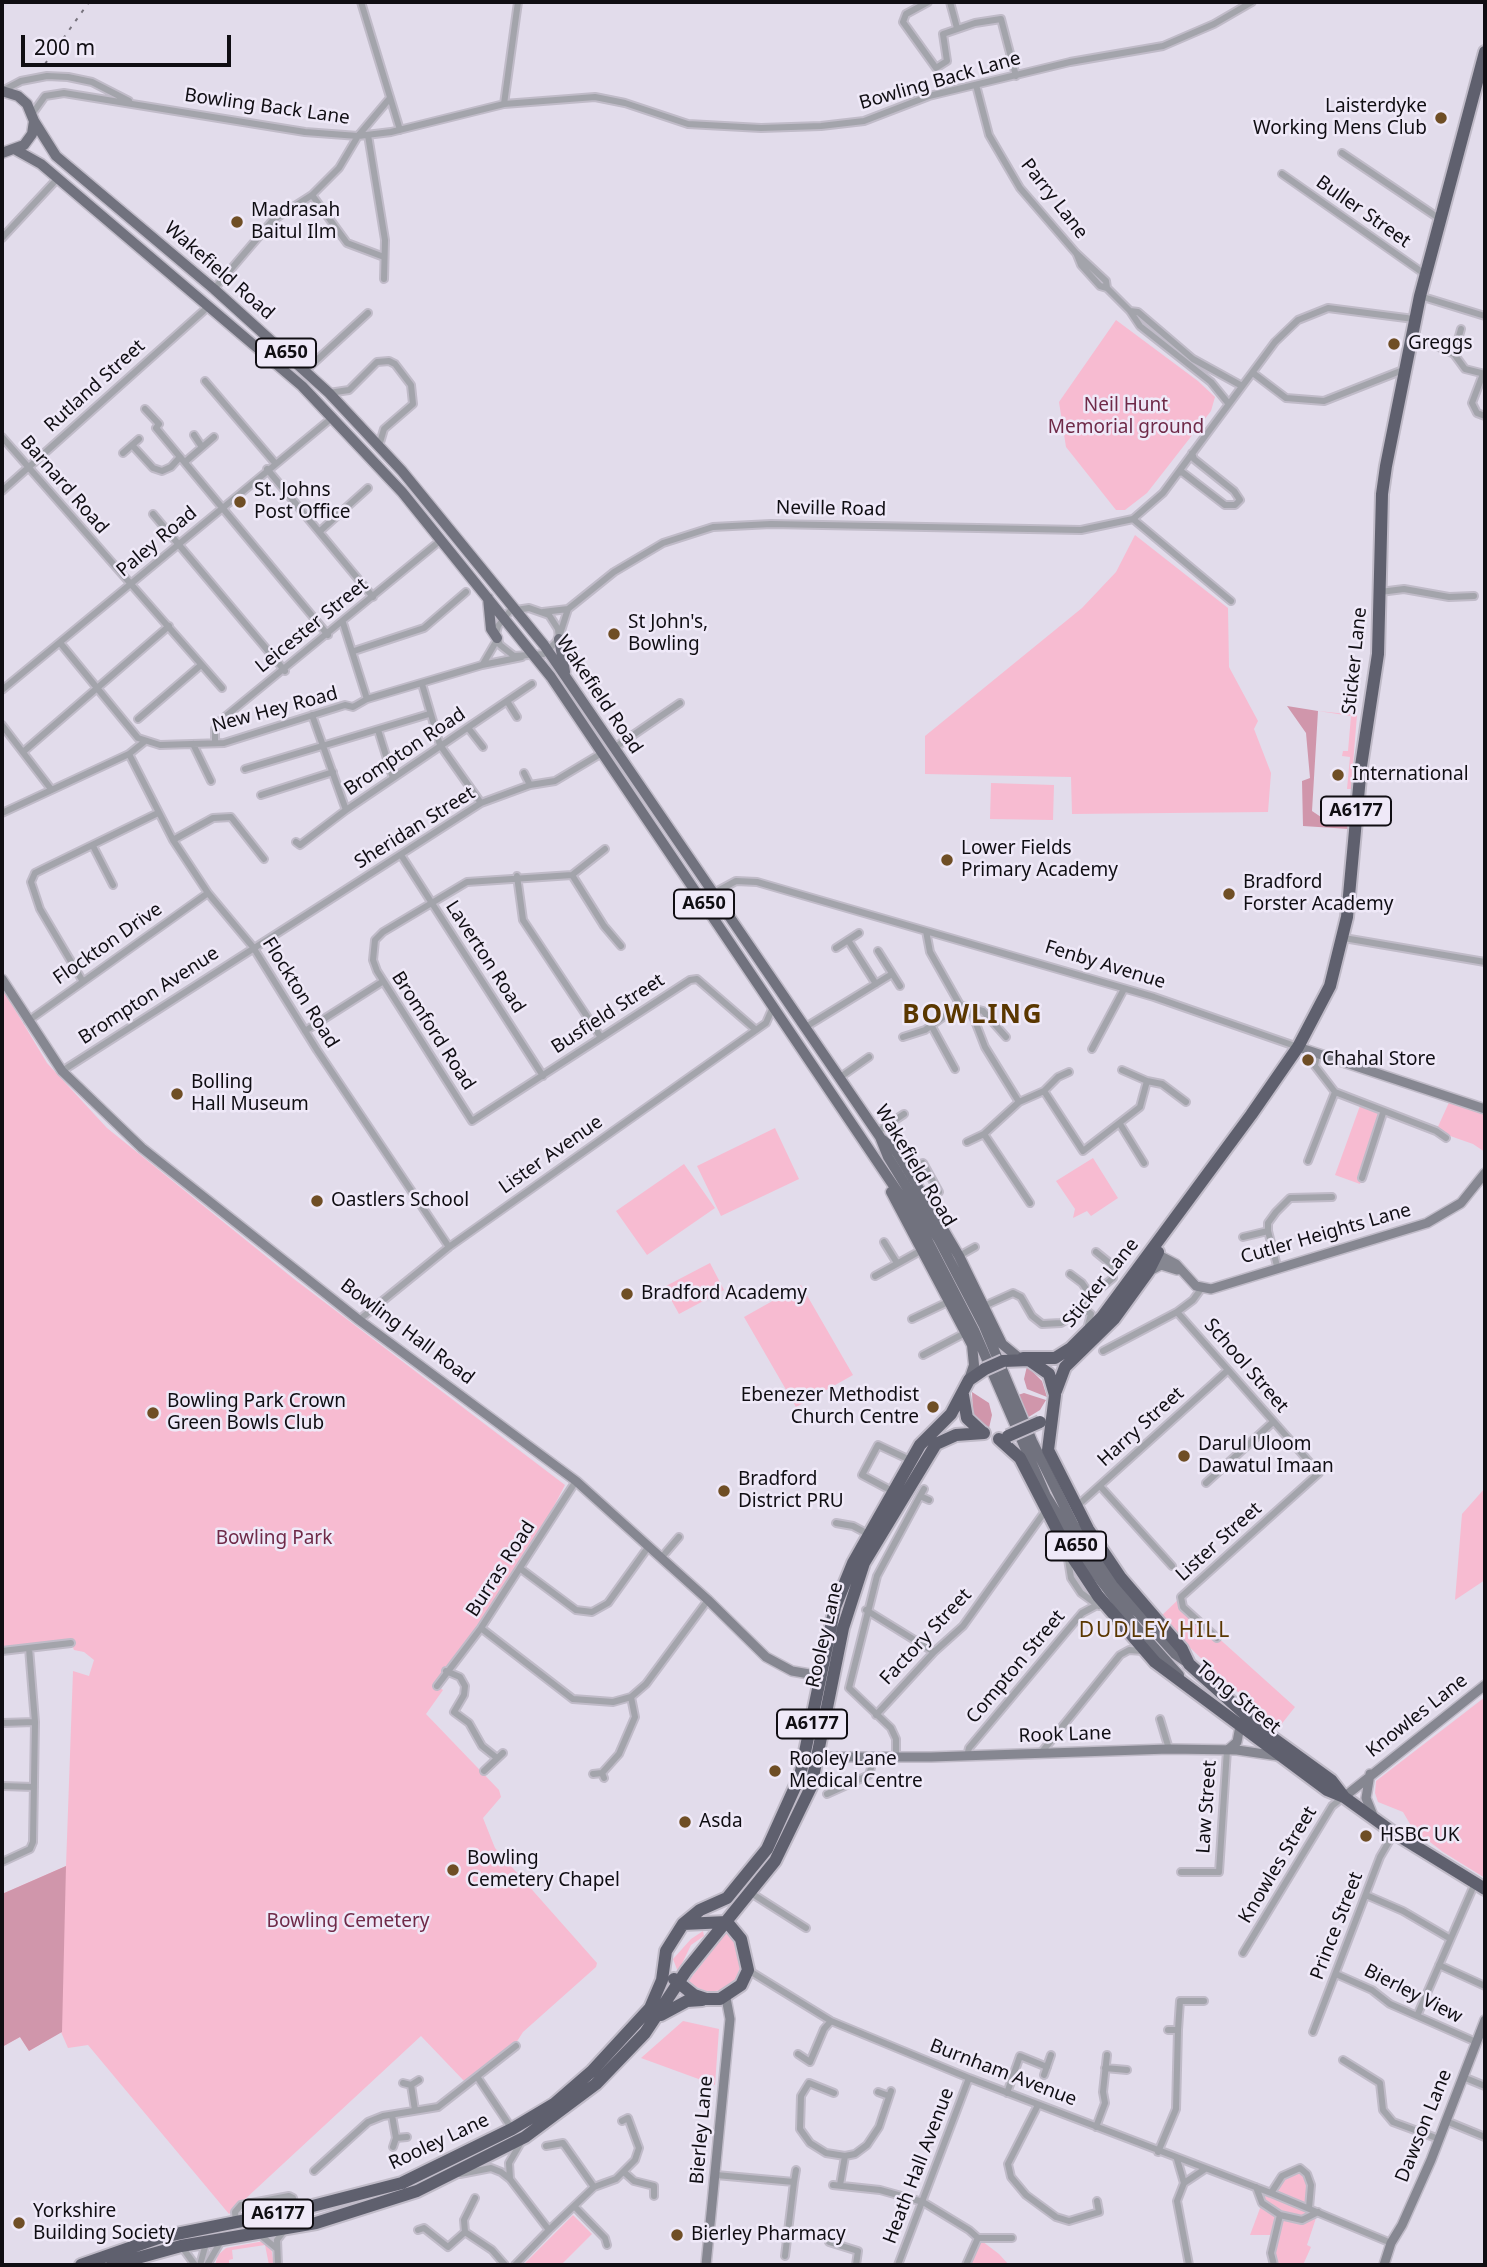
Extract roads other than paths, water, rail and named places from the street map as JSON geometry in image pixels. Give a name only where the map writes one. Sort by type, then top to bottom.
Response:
[{"type":"highway","name":"Sticker Lane","points":[[1021,1358],[1055,1358],[1071,1348],[1102,1317],[1154,1253],[1298,1047],[1330,986],[1344,937],[1360,777],[1378,654],[1382,494],[1403,370],[1420,296],[1440,219],[1480,94],[1485,52]]},
{"type":"highway","name":"Sticker Lane","points":[[1055,1395],[1065,1367],[1105,1329],[1148,1272],[1154,1253]]},
{"type":"highway","points":[[1184,1681],[1168,1674],[1102,1607],[1067,1549],[1020,1458],[1003,1438],[976,1430],[967,1418],[966,1386],[985,1369],[1003,1361],[1021,1358],[1045,1369],[1052,1380],[1055,1395],[1048,1450],[1076,1507],[1121,1578],[1182,1649],[1189,1664]]},
{"type":"highway","name":"Rooley Lane","points":[[81,2265],[136,2244],[297,2210],[402,2183],[512,2129],[554,2104],[632,2031],[650,2008],[665,1968],[666,1951],[683,1924],[700,1910],[727,1898],[767,1849],[800,1776],[835,1607],[869,1534],[909,1461],[926,1437],[951,1414],[966,1386]]},
{"type":"highway","points":[[1003,1438],[1040,1422],[1052,1411]]},
{"type":"highway","name":"Rooley Lane","points":[[112,2265],[181,2246],[286,2229],[364,2209],[448,2178],[525,2137],[596,2084],[630,2050],[709,1941],[775,1861],[801,1811],[819,1757],[843,1628],[864,1563],[936,1444],[956,1435],[984,1433]]},
{"type":"highway","name":"Tong Street","points":[[1189,1664],[1266,1733],[1331,1780],[1344,1797]]},
{"type":"highway","name":"Tong Street","points":[[1184,1681],[1278,1756],[1327,1790],[1344,1797],[1394,1833],[1480,1886]]},
{"type":"highway","points":[[708,1921],[711,1930],[709,1941]]},
{"type":"highway","points":[[655,2018],[687,2001],[726,1998],[741,1985],[748,1970],[741,1940],[727,1922],[683,1924]]},
{"type":"highway","points":[[665,1968],[677,1983],[706,1999]]},
{"type":"main road","name":"A650","points":[[2,91],[18,96],[33,118]]},
{"type":"main road","points":[[2,153],[16,150],[32,134],[33,118]]},
{"type":"main road","name":"Wakefield Road","points":[[33,118],[56,156],[214,289],[329,393],[379,446],[549,651],[878,1135],[888,1157],[939,1240],[984,1326],[1010,1387]]},
{"type":"main road","name":"Wakefield Road","points":[[16,150],[41,164],[209,305],[333,417],[442,539],[504,615],[602,753],[918,1222],[947,1274],[999,1392]]},
{"type":"main road","points":[[487,594],[491,629],[497,639]]},
{"type":"main road","points":[[559,637],[567,679]]},
{"type":"main road","points":[[878,1135],[896,1151],[926,1200],[959,1256],[1002,1344],[1021,1358]]},
{"type":"main road","name":"A650","points":[[870,1154],[967,1332],[974,1354],[966,1386]]},
{"type":"main road","name":"Tong Street","points":[[1010,1387],[1032,1441],[1079,1534],[1122,1595],[1175,1654],[1189,1664]]},
{"type":"main road","name":"Tong Street","points":[[999,1392],[1046,1496],[1081,1553],[1136,1627],[1184,1681]]},
{"type":"street","points":[[361,2],[400,130]]},
{"type":"street","points":[[504,104],[518,2]]},
{"type":"street","points":[[928,2],[906,14],[904,22],[936,68],[947,61],[943,34],[992,20],[1004,21],[1016,75]]},
{"type":"street","points":[[950,2],[957,28]]},
{"type":"street","name":"Bowling Back Lane","points":[[33,118],[44,96],[54,93],[305,132],[358,136],[400,130],[504,104],[595,97],[625,103],[688,124],[729,128],[789,128],[864,121],[929,96],[1016,75],[1163,46],[1214,24],[1252,2]]},
{"type":"street","name":"Bowling Back Lane","points":[[2,91],[21,81],[47,76],[68,76],[92,82],[132,103]]},
{"type":"street","name":"Parry Lane","points":[[976,85],[989,135],[1020,188],[1100,286],[1107,288],[1159,344],[1222,392],[1228,403]]},
{"type":"street","points":[[214,289],[273,220],[312,195],[340,168],[358,136],[390,97]]},
{"type":"street","points":[[368,135],[384,240],[384,279]]},
{"type":"street","points":[[1342,153],[1440,219]]},
{"type":"street","name":"Buller Street","points":[[1282,173],[1427,275]]},
{"type":"street","points":[[2,238],[58,178]]},
{"type":"street","points":[[312,195],[347,243],[384,257]]},
{"type":"street","points":[[1420,296],[1485,316]]},
{"type":"street","name":"Rutland Street","points":[[2,491],[209,305]]},
{"type":"street","points":[[1231,601],[1133,519],[1163,493],[1228,403],[1282,334],[1298,320],[1318,309],[1345,309],[1416,319]]},
{"type":"street","name":"Parry Lane","points":[[1130,311],[1138,312],[1192,359],[1242,386]]},
{"type":"street","points":[[306,370],[368,313]]},
{"type":"street","points":[[1454,354],[1461,329]]},
{"type":"street","points":[[1430,343],[1454,354],[1465,369],[1484,374],[1472,403],[1476,413],[1485,416]]},
{"type":"street","points":[[329,393],[349,390],[382,361],[395,364],[411,385],[413,404],[384,429],[379,446]]},
{"type":"street","points":[[1253,373],[1286,398],[1324,401],[1403,370]]},
{"type":"street","points":[[205,381],[275,463]]},
{"type":"street","points":[[145,409],[159,424],[156,428],[224,506],[328,635]]},
{"type":"street","name":"Paley Road","points":[[2,690],[333,417]]},
{"type":"street","points":[[194,435],[202,447]]},
{"type":"street","name":"Barnard Road","points":[[2,437],[222,688]]},
{"type":"street","points":[[132,445],[153,468],[162,471],[214,437]]},
{"type":"street","points":[[123,453],[139,439]]},
{"type":"street","points":[[1178,473],[1182,472],[1225,505],[1236,505],[1240,500],[1234,491],[1194,459],[1192,453]]},
{"type":"street","points":[[267,469],[373,597]]},
{"type":"street","points":[[319,532],[368,488]]},
{"type":"street","points":[[153,514],[285,671]]},
{"type":"street","name":"Neville Road","points":[[568,609],[614,572],[663,543],[713,527],[771,524],[1081,530],[1133,519]]},
{"type":"street","name":"Leicester Street","points":[[215,743],[215,729],[221,720],[285,671],[442,539]]},
{"type":"street","points":[[1380,592],[1404,589],[1449,597],[1474,596]]},
{"type":"street","points":[[354,651],[424,628],[466,592]]},
{"type":"street","points":[[482,665],[497,639],[498,626],[504,615],[516,609],[543,612],[568,609],[559,637],[549,651]]},
{"type":"street","points":[[543,612],[553,619],[559,637]]},
{"type":"street","points":[[343,623],[367,699]]},
{"type":"street","points":[[23,752],[169,626]]},
{"type":"street","points":[[497,639],[509,653],[522,657]]},
{"type":"street","points":[[2,813],[129,754],[144,742],[61,644]]},
{"type":"street","name":"New Hey Road","points":[[144,742],[215,743],[345,705],[354,708],[367,699],[482,665],[549,651]]},
{"type":"street","points":[[138,719],[201,665]]},
{"type":"street","points":[[422,684],[440,745],[481,803]]},
{"type":"street","name":"Brompton Road","points":[[296,842],[300,845],[440,745],[469,729],[533,684]]},
{"type":"street","points":[[506,701],[517,717]]},
{"type":"street","points":[[614,748],[680,703]]},
{"type":"street","points":[[245,769],[429,714]]},
{"type":"street","points":[[312,715],[346,810]]},
{"type":"street","points":[[2,725],[51,789]]},
{"type":"street","points":[[469,729],[483,747]]},
{"type":"street","points":[[378,730],[393,778]]},
{"type":"street","points":[[193,744],[211,781]]},
{"type":"street","name":"Sheridan Street","points":[[253,947],[481,803],[530,785],[555,781],[602,753]]},
{"type":"street","name":"Flockton Road","points":[[129,754],[173,840],[208,893],[253,947],[305,1031],[449,1247]]},
{"type":"street","points":[[261,795],[333,772]]},
{"type":"street","points":[[524,773],[530,785]]},
{"type":"street","points":[[82,980],[40,909],[31,882],[36,873],[43,869],[158,813]]},
{"type":"street","points":[[173,840],[213,818],[231,817],[264,859]]},
{"type":"street","points":[[93,846],[113,885]]},
{"type":"street","points":[[431,902],[467,882],[517,876],[572,875],[605,849]]},
{"type":"street","name":"Laverton Road","points":[[401,855],[543,1076]]},
{"type":"street","points":[[572,875],[604,926],[621,946]]},
{"type":"street","points":[[517,876],[523,920],[600,1036]]},
{"type":"street","name":"Fenby Avenue","points":[[712,894],[736,881],[757,881],[1124,989],[1485,1109]]},
{"type":"street","name":"Flockton Drive","points":[[28,1021],[82,980],[208,893]]},
{"type":"street","name":"Bromford Road","points":[[431,902],[383,932],[375,940],[373,960],[383,982],[472,1121]]},
{"type":"street","points":[[926,931],[930,952],[960,1005],[973,1017],[985,1047],[1019,1102]]},
{"type":"street","points":[[836,948],[859,933]]},
{"type":"street","points":[[1344,937],[1485,962]]},
{"type":"street","points":[[848,940],[876,984]]},
{"type":"street","name":"Brompton Avenue","points":[[62,1071],[253,947]]},
{"type":"street","points":[[878,951],[900,986]]},
{"type":"street","points":[[804,1028],[892,974]]},
{"type":"street","name":"Bowling Hall Road","points":[[2,979],[62,1071],[142,1148],[359,1320],[576,1481],[709,1600],[766,1657],[792,1671],[821,1676]]},
{"type":"street","name":"Busfield Street","points":[[472,1121],[690,980],[697,979],[756,1030]]},
{"type":"street","points":[[305,1031],[383,982]]},
{"type":"street","points":[[1092,1049],[1124,989]]},
{"type":"street","points":[[904,1037],[931,1025],[960,1005],[983,1011],[1006,1037]]},
{"type":"street","points":[[773,1007],[766,1023],[783,1023]]},
{"type":"street","name":"Lister Avenue","points":[[359,1320],[449,1247],[766,1023]]},
{"type":"street","points":[[931,1025],[955,1069]]},
{"type":"street","points":[[1317,1054],[1315,1066],[1335,1092],[1383,1113],[1436,1131],[1446,1138]]},
{"type":"street","points":[[839,1078],[869,1057]]},
{"type":"street","points":[[1122,1070],[1147,1081],[1162,1084],[1186,1102]]},
{"type":"street","points":[[967,1142],[984,1134],[1019,1102],[1044,1091],[1058,1077],[1069,1072]]},
{"type":"street","points":[[1044,1091],[1083,1151],[1140,1107],[1147,1081]]},
{"type":"street","points":[[1308,1161],[1335,1092]]},
{"type":"street","points":[[1362,1178],[1383,1113]]},
{"type":"street","points":[[878,1135],[904,1114]]},
{"type":"street","points":[[1120,1124],[1144,1163]]},
{"type":"street","points":[[984,1134],[1030,1203]]},
{"type":"street","points":[[923,1163],[939,1192],[926,1200]]},
{"type":"street","name":"Cutler Heights Lane","points":[[1201,1289],[1211,1289],[1277,1266],[1427,1223],[1461,1203],[1485,1173]]},
{"type":"street","points":[[1277,1266],[1268,1223],[1290,1198],[1332,1198]]},
{"type":"street","points":[[1243,1237],[1268,1231]]},
{"type":"street","points":[[885,1242],[897,1263]]},
{"type":"street","points":[[959,1256],[975,1247]]},
{"type":"street","points":[[875,1276],[922,1250]]},
{"type":"street","points":[[984,1306],[1013,1293],[1021,1297],[1038,1323],[1046,1326],[1065,1321],[1084,1309],[1091,1296],[1111,1281],[1114,1274],[1112,1265],[1096,1252]]},
{"type":"street","points":[[1103,1351],[1177,1312],[1193,1300],[1201,1289],[1176,1264],[1154,1253]]},
{"type":"street","points":[[1148,1272],[1161,1265],[1182,1272]]},
{"type":"street","points":[[1070,1275],[1082,1283],[1091,1296]]},
{"type":"street","points":[[912,1319],[950,1301]]},
{"type":"street","points":[[1071,1348],[1071,1342],[1091,1319],[1084,1309]]},
{"type":"street","name":"School Street","points":[[1177,1312],[1319,1473]]},
{"type":"street","points":[[923,1355],[967,1332]]},
{"type":"street","name":"Harry Street","points":[[1076,1507],[1227,1371]]},
{"type":"street","points":[[1206,1483],[1273,1422]]},
{"type":"street","points":[[892,1491],[862,1475],[878,1445],[909,1461]]},
{"type":"street","name":"Lister Street","points":[[1217,1638],[1183,1606],[1181,1597],[1319,1473]]},
{"type":"street","name":"Burras Road","points":[[437,1686],[481,1628],[576,1481]]},
{"type":"street","points":[[1100,1486],[1172,1566]]},
{"type":"street","points":[[896,1757],[896,1739],[891,1728],[849,1688],[866,1610],[877,1576],[922,1492],[929,1500]]},
{"type":"street","name":"Factory Street","points":[[876,1715],[934,1652],[963,1626],[1046,1510]]},
{"type":"street","points":[[836,1523],[853,1526],[869,1534]]},
{"type":"street","points":[[662,1557],[679,1538]]},
{"type":"street","points":[[521,1569],[576,1610],[592,1612],[608,1603],[649,1546]]},
{"type":"street","points":[[481,1628],[573,1699],[603,1703],[631,1697],[646,1684],[709,1600]]},
{"type":"street","name":"Compton Street","points":[[967,1756],[969,1748],[1082,1613],[1102,1607]]},
{"type":"street","points":[[866,1610],[934,1652]]},
{"type":"street","points":[[2,1651],[71,1643]]},
{"type":"street","points":[[2,1862],[30,1849],[33,1842],[35,1722],[29,1648]]},
{"type":"street","points":[[1041,1753],[1120,1655],[1129,1650],[1145,1651]]},
{"type":"street","points":[[446,1671],[460,1677],[465,1686],[464,1695],[454,1712],[469,1723],[482,1746],[500,1756],[484,1771]]},
{"type":"street","name":"Knowles Lane","points":[[1344,1797],[1485,1685]]},
{"type":"street","points":[[593,1774],[603,1776],[619,1754],[635,1717],[631,1697]]},
{"type":"street","points":[[1160,1719],[1168,1736],[1169,1749]]},
{"type":"street","points":[[2,1723],[35,1722]]},
{"type":"street","points":[[1227,1750],[1237,1742],[1240,1726]]},
{"type":"street","name":"Rook Lane","points":[[819,1757],[967,1756],[1169,1749],[1227,1750],[1278,1756]]},
{"type":"street","name":"Law Street","points":[[1181,1872],[1219,1872],[1227,1750]]},
{"type":"street","points":[[827,1794],[869,1775],[874,1757]]},
{"type":"street","name":"Knowles Lane","points":[[1370,1774],[1366,1798],[1374,1818]]},
{"type":"street","points":[[2,1786],[34,1787]]},
{"type":"street","name":"Knowles Street","points":[[1243,1954],[1332,1806],[1344,1797]]},
{"type":"street","name":"Prince Street","points":[[1313,2032],[1366,1895],[1394,1833]]},
{"type":"street","points":[[1417,2016],[1450,1938],[1480,1886]]},
{"type":"street","points":[[751,1893],[806,1928]]},
{"type":"street","points":[[1366,1895],[1403,1911],[1450,1938]]},
{"type":"street","points":[[1438,1965],[1485,1986]]},
{"type":"street","name":"Burnham Avenue","points":[[748,1970],[831,2021],[1007,2093],[1309,2208],[1391,2243]]},
{"type":"street","name":"Bierley View","points":[[1336,1974],[1372,1990],[1390,2004],[1476,2042]]},
{"type":"street","name":"Bierley Lane","points":[[706,2265],[730,2019],[726,1998]]},
{"type":"street","points":[[1158,2152],[1176,2109],[1181,2001],[1205,2001]]},
{"type":"street","name":"Dawson Lane","points":[[1384,2265],[1391,2243],[1402,2225],[1439,2139],[1476,2042],[1483,2034],[1485,2020]]},
{"type":"street","points":[[798,2054],[810,2062],[824,2029],[831,2021]]},
{"type":"street","points":[[1168,2030],[1178,2030]]},
{"type":"street","points":[[314,2171],[368,2122],[438,2107],[516,2046]]},
{"type":"street","points":[[1010,2052],[1047,2067]]},
{"type":"street","points":[[1044,2075],[1051,2055]]},
{"type":"street","points":[[1096,2127],[1105,2103],[1107,2055]]},
{"type":"street","points":[[1007,2093],[1020,2056]]},
{"type":"street","points":[[1343,2060],[1380,2082],[1383,2110],[1393,2122],[1439,2139]]},
{"type":"street","points":[[1105,2068],[1127,2070]]},
{"type":"street","points":[[1463,2077],[1485,2086]]},
{"type":"street","points":[[478,2078],[512,2129]]},
{"type":"street","name":"Heath Hall Avenue","points":[[898,2265],[969,2078]]},
{"type":"street","points":[[403,2083],[411,2085],[419,2080]]},
{"type":"street","points":[[834,2093],[809,2081],[801,2096],[800,2129],[810,2143],[826,2153],[845,2156],[855,2154],[867,2145],[880,2127],[890,2094],[878,2092]]},
{"type":"street","points":[[411,2085],[415,2110]]},
{"type":"street","points":[[1038,2105],[1008,2164],[1011,2177],[1026,2194],[1056,2217],[1079,2221],[1099,2212],[1108,2214]]},
{"type":"street","points":[[392,2115],[396,2138],[393,2147]]},
{"type":"street","points":[[516,2265],[594,2187],[604,2185],[625,2173],[639,2148],[628,2118]]},
{"type":"street","points":[[1446,2121],[1485,2137]]},
{"type":"street","points":[[396,2138],[407,2137]]},
{"type":"street","points":[[510,2179],[509,2163],[525,2137]]},
{"type":"street","points":[[547,2146],[563,2143],[594,2187]]},
{"type":"street","points":[[845,2156],[837,2185],[880,2190],[923,2202],[978,2238],[1012,2238]]},
{"type":"street","points":[[328,2158],[334,2166]]},
{"type":"street","points":[[1177,2159],[1184,2183]]},
{"type":"street","points":[[448,2178],[491,2168],[510,2179],[549,2230]]},
{"type":"street","points":[[1271,2193],[1282,2176],[1300,2168],[1307,2174],[1311,2185],[1309,2208]]},
{"type":"street","points":[[1189,2265],[1177,2201],[1184,2183],[1205,2169]]},
{"type":"street","points":[[785,2256],[796,2170]]},
{"type":"street","points":[[625,2173],[634,2181],[654,2186],[654,2196]]},
{"type":"street","points":[[716,2175],[794,2182]]},
{"type":"street","points":[[1255,2187],[1268,2210],[1280,2215],[1302,2220],[1318,2212]]},
{"type":"street","points":[[465,2232],[464,2220],[475,2198]]},
{"type":"street","points":[[1097,2201],[1099,2212]]},
{"type":"street","points":[[575,2207],[606,2241],[612,2233]]},
{"type":"street","points":[[1274,2265],[1271,2253],[1280,2215]]},
{"type":"street","points":[[422,2219],[421,2229],[448,2247],[465,2232]]},
{"type":"street","points":[[181,2246],[197,2265],[214,2226]]},
{"type":"street","points":[[278,2265],[276,2248],[286,2229]]},
{"type":"street","points":[[465,2232],[492,2250],[505,2265]]},
{"type":"street","points":[[258,2234],[276,2248]]},
{"type":"street","points":[[966,2265],[978,2238]]},
{"type":"street","points":[[207,2265],[222,2239]]},
{"type":"street","points":[[829,2242],[858,2251],[856,2265]]},
{"type":"railway","points":[[45,64],[89,2]]},
{"type":"place","name":"Laisterdyke Working Mens Club","points":[[1441,118]]},
{"type":"place","name":"Madrasah Baitul Ilm","points":[[237,222]]},
{"type":"place","name":"Greggs","points":[[1394,344]]},
{"type":"place","name":"St. Johns Post Office","points":[[240,502]]},
{"type":"place","name":"St John's, Bowling","points":[[614,634]]},
{"type":"place","name":"International","points":[[1338,775]]},
{"type":"place","name":"Lower Fields Primary Academy","points":[[947,860]]},
{"type":"place","name":"Bradford Forster Academy","points":[[1229,894]]},
{"type":"place","name":"Chahal Store","points":[[1308,1060]]},
{"type":"place","name":"Bolling Hall Museum","points":[[177,1094]]},
{"type":"place","name":"Oastlers School","points":[[317,1201]]},
{"type":"place","name":"Bradford Academy","points":[[627,1294]]},
{"type":"place","name":"Ebenezer Methodist Church Centre","points":[[933,1407]]},
{"type":"place","name":"Bowling Park Crown Green Bowls Club","points":[[153,1413]]},
{"type":"place","name":"Darul Uloom Dawatul Imaan","points":[[1184,1456]]},
{"type":"place","name":"Bradford District PRU","points":[[724,1491]]},
{"type":"place","name":"Rooley Lane Medical Centre","points":[[775,1771]]},
{"type":"place","name":"Asda","points":[[685,1822]]},
{"type":"place","name":"HSBC UK","points":[[1366,1836]]},
{"type":"place","name":"Bowling Cemetery Chapel","points":[[453,1870]]},
{"type":"place","name":"Yorkshire Building Society","points":[[19,2223]]},
{"type":"place","name":"Bierley Pharmacy","points":[[677,2235]]},
{"type":"district","name":"BOWLING","points":[[973,1016]]},
{"type":"district","name":"DUDLEY HILL","points":[[1155,1631]]},
{"type":"park label","name":"Neil Hunt Memorial ground","points":[[1126,417]]},
{"type":"park label","name":"Bowling Park","points":[[274,1539]]},
{"type":"park label","name":"Bowling Cemetery","points":[[348,1922]]}]
